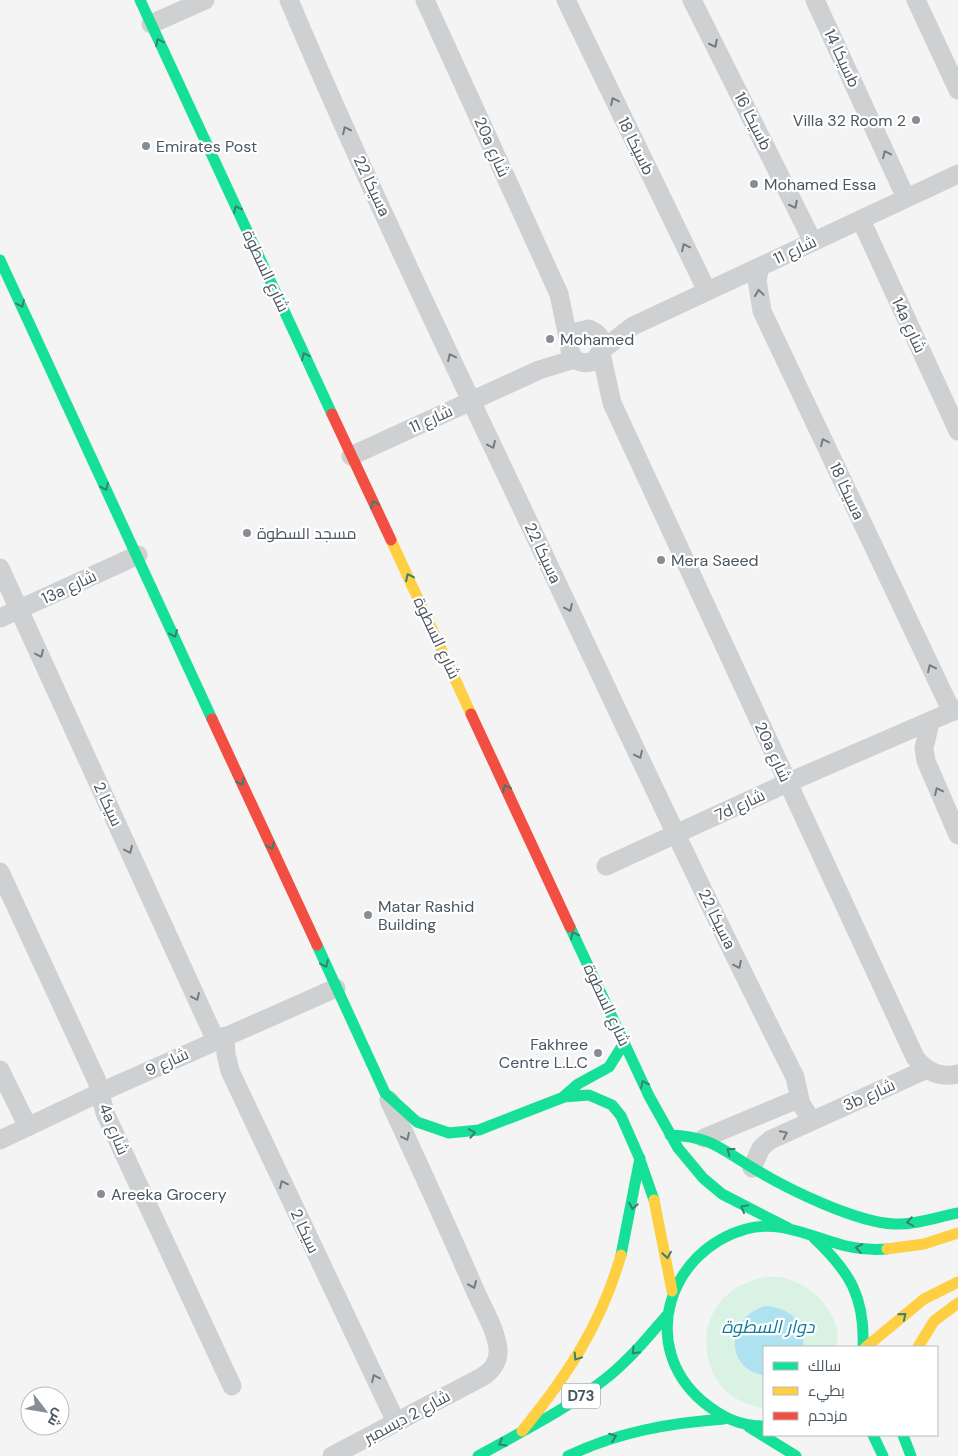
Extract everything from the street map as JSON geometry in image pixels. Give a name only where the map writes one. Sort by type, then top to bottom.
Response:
[{"type":"main road","name":"شارع السطوة","points":[[140,0],[624,1043],[670,1135],[691,1166],[716,1190],[748,1210],[788,1228]]},
{"type":"main road","points":[[0,260],[138,555],[385,1093],[400,1111],[419,1125],[441,1133],[465,1134],[488,1129],[562,1098],[578,1084],[609,1067],[624,1043]]},
{"type":"main road","points":[[562,1098],[593,1096],[613,1106],[620,1115],[653,1190],[663,1229],[672,1291],[667,1315],[669,1346],[679,1374],[690,1390],[724,1419]]},
{"type":"main road","points":[[670,1135],[704,1138],[720,1144],[752,1168],[838,1207],[881,1223],[907,1223],[958,1213]]},
{"type":"main road","points":[[522,1431],[566,1374],[595,1326],[625,1248],[640,1158]]},
{"type":"main road","points":[[672,1291],[697,1255],[710,1244],[734,1232],[761,1226],[788,1228],[814,1238],[863,1249],[889,1250],[914,1247],[958,1233]]},
{"type":"main road","points":[[814,1238],[834,1256],[854,1284],[861,1300],[865,1326],[865,1346]]},
{"type":"main road","points":[[866,1346],[924,1299],[958,1282]]},
{"type":"main road","points":[[919,1346],[934,1321],[958,1303]]},
{"type":"main road","name":"D73","points":[[478,1456],[585,1394],[634,1353],[667,1315]]},
{"type":"main road","points":[[568,1456],[598,1442],[650,1426],[677,1421],[724,1419],[749,1427],[763,1436]]},
{"type":"main road","points":[[749,1427],[763,1426]]},
{"type":"main road","points":[[764,1436],[796,1456]]},
{"type":"main road","points":[[873,1436],[883,1456]]},
{"type":"main road","points":[[903,1436],[911,1456]]},
{"type":"street","points":[[151,24],[205,0]]},
{"type":"street","name":"سيكا 22a","points":[[289,0],[315,64],[471,401],[676,834],[795,1077],[801,1104]]},
{"type":"street","name":"20a شارع","points":[[426,0],[560,294],[573,352],[612,403],[916,1057],[927,1069]]},
{"type":"street","name":"سيكا 18b","points":[[566,0],[707,291]]},
{"type":"street","name":"سيكا 16b","points":[[692,0],[813,242]]},
{"type":"street","name":"سيكا 14b","points":[[816,0],[906,198]]},
{"type":"street","points":[[916,0],[958,90]]},
{"type":"street","name":"شارع 11","points":[[602,352],[633,326],[958,174]]},
{"type":"street","name":"14a شارع","points":[[861,220],[958,431]]},
{"type":"street","name":"سيكا 18a","points":[[760,266],[757,280],[762,311],[955,710]]},
{"type":"street","name":"20a شارع","points":[[560,294],[591,330]]},
{"type":"street","name":"شارع 11","points":[[591,330],[633,326]]},
{"type":"street","points":[[591,330],[602,339],[602,352],[598,358],[589,363],[573,352],[576,332],[591,330]]},
{"type":"street","name":"شارع 11","points":[[351,456],[539,370],[573,352]]},
{"type":"street","name":"20a شارع","points":[[602,352],[612,403]]},
{"type":"street","name":"13a شارع","points":[[0,618],[138,555]]},
{"type":"street","name":"سيكا 2","points":[[0,568],[221,1038],[230,1071],[396,1422]]},
{"type":"street","name":"7d شارع","points":[[606,866],[787,783],[930,723],[955,710]]},
{"type":"street","points":[[930,723],[924,748],[926,761],[958,835]]},
{"type":"street","name":"4a شارع","points":[[0,872],[101,1092],[104,1113],[232,1386]]},
{"type":"street","name":"شارع 9","points":[[0,1140],[101,1092],[336,988]]},
{"type":"street","points":[[927,1069],[936,1074],[957,1074]]},
{"type":"street","name":"3b شارع","points":[[752,1168],[765,1144],[810,1121],[927,1069]]},
{"type":"street","points":[[0,1070],[28,1127]]},
{"type":"street","name":"شارع 2 ديسمبر","points":[[332,1456],[482,1377],[494,1367],[497,1358],[496,1341],[452,1237],[385,1093]]},
{"type":"street","points":[[704,1138],[793,1101],[801,1104],[810,1121]]},
{"type":"green space","points":[[764,1277],[785,1278],[798,1283],[817,1296],[825,1305],[831,1314],[837,1336],[837,1346],[763,1346],[763,1409],[739,1400],[726,1391],[717,1381],[711,1369],[706,1343],[711,1317],[718,1305],[727,1295],[744,1284]]},
{"type":"water","name":"دوار السطوة","points":[[765,1306],[781,1309],[799,1323],[802,1330],[803,1346],[763,1346],[763,1375],[751,1371],[742,1364],[737,1354],[735,1343],[742,1321],[752,1312]]},
{"type":"traffic: fast","points":[[140,0],[332,414]]},
{"type":"traffic: fast","points":[[0,260],[212,719]]},
{"type":"traffic: fast","points":[[570,927],[649,1096],[678,1148],[703,1178],[722,1194],[788,1228]]},
{"type":"traffic: fast","points":[[317,945],[385,1093],[417,1122],[449,1133],[479,1130],[564,1097],[589,1095],[612,1105],[621,1116],[639,1157],[654,1200]]},
{"type":"traffic: fast","points":[[562,1098],[578,1084],[609,1067],[624,1043]]},
{"type":"traffic: fast","points":[[670,1135],[706,1141],[802,1194],[841,1211],[878,1222],[902,1224],[958,1213]]},
{"type":"traffic: fast","points":[[621,1255],[640,1158]]},
{"type":"traffic: fast","points":[[763,1426],[731,1420],[716,1412],[702,1401],[682,1379],[671,1354],[667,1328],[671,1303],[681,1279],[697,1257],[719,1240],[746,1229],[759,1227],[784,1228],[851,1247],[887,1249]]},
{"type":"traffic: fast","points":[[814,1238],[837,1262],[853,1286],[861,1314],[863,1346]]},
{"type":"traffic: fast","points":[[478,1456],[545,1419],[594,1388],[625,1362],[667,1315]]},
{"type":"traffic: fast","points":[[568,1456],[606,1441],[644,1430],[683,1423],[724,1419]]},
{"type":"traffic: fast","points":[[749,1427],[763,1436]]},
{"type":"traffic: fast","points":[[764,1436],[796,1456]]},
{"type":"traffic: fast","points":[[873,1436],[883,1456]]},
{"type":"traffic: fast","points":[[903,1436],[911,1456]]},
{"type":"traffic: slow","points":[[391,540],[471,714]]},
{"type":"traffic: slow","points":[[654,1200],[672,1291]]},
{"type":"traffic: slow","points":[[887,1249],[924,1244],[958,1233]]},
{"type":"traffic: slow","points":[[522,1431],[554,1390],[581,1349],[603,1304],[621,1255]]},
{"type":"traffic: slow","points":[[867,1346],[924,1299],[958,1282]]},
{"type":"traffic: slow","points":[[919,1346],[934,1321],[958,1303]]},
{"type":"traffic: jam","points":[[332,414],[391,540]]},
{"type":"traffic: jam","points":[[471,714],[570,927]]},
{"type":"traffic: jam","points":[[212,719],[317,945]]},
{"type":"place","name":"Villa 32 Room 2","points":[[916,120]]},
{"type":"place","name":"Emirates Post","points":[[146,146]]},
{"type":"place","name":"Mohamed Essa","points":[[754,184]]},
{"type":"place","name":"Mohamed","points":[[550,339]]},
{"type":"place","name":"مسجد السطوة","points":[[247,533]]},
{"type":"place","name":"Mera Saeed","points":[[661,560]]},
{"type":"place","name":"Matar Rashid Building","points":[[368,915]]},
{"type":"place","name":"Fakhree Centre L.L.C","points":[[598,1053]]},
{"type":"place","name":"Areeka Grocery","points":[[101,1194]]}]
